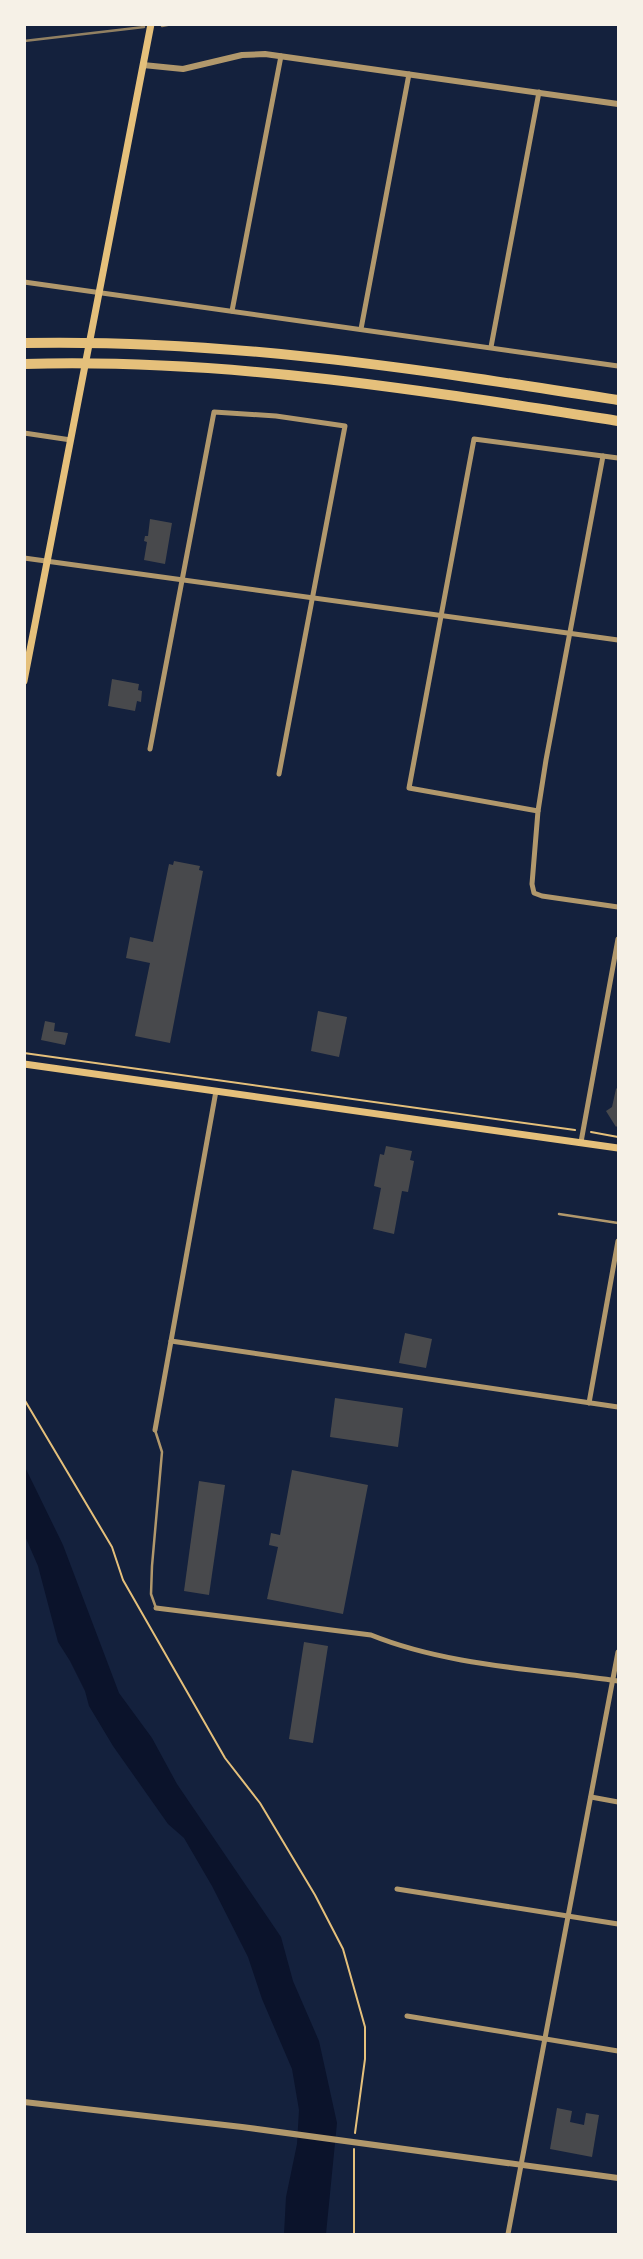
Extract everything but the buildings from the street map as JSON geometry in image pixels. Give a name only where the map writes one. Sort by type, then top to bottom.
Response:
[{"type":"highway","points":[[24,343],[222,347],[305,354],[618,400]]},
{"type":"highway","points":[[24,364],[223,368],[336,379],[618,421]]},
{"type":"main road","points":[[24,681],[151,24]]},
{"type":"main road","points":[[24,1064],[618,1148]]},
{"type":"street","points":[[143,65],[183,69],[251,54],[281,56],[618,104]]},
{"type":"street","points":[[232,311],[281,56]]},
{"type":"street","points":[[362,329],[409,74]]},
{"type":"street","points":[[491,348],[539,92]]},
{"type":"street","points":[[24,282],[618,366]]},
{"type":"street","points":[[150,749],[214,412],[276,416],[345,426],[279,774]]},
{"type":"street","points":[[24,433],[71,440]]},
{"type":"street","points":[[538,811],[409,788],[474,439],[618,458]]},
{"type":"street","points":[[603,456],[538,811],[532,884],[534,893],[542,896],[618,907]]},
{"type":"street","points":[[24,558],[618,640]]},
{"type":"street","points":[[581,1142],[618,939]]},
{"type":"street","points":[[155,1430],[216,1091]]},
{"type":"street","points":[[589,1403],[618,1241]]},
{"type":"street","points":[[171,1341],[618,1407]]},
{"type":"street","points":[[156,1608],[371,1635],[394,1644],[472,1661],[616,1681]]},
{"type":"street","points":[[508,2235],[591,1797],[616,1681],[618,1652]]},
{"type":"street","points":[[591,1797],[618,1802]]},
{"type":"street","points":[[397,1889],[618,1924]]},
{"type":"street","points":[[407,2016],[618,2051]]},
{"type":"street","points":[[24,2102],[242,2127],[618,2178]]},
{"type":"lane","points":[[559,1214],[618,1223]]},
{"type":"lane","points":[[155,1430],[163,1452],[152,1566],[151,1594],[156,1608]]},
{"type":"path","points":[[24,1053],[575,1130]]},
{"type":"path","points":[[590,1132],[618,1137]]},
{"type":"path","points":[[24,1399],[111,1547],[127,1589],[218,1747],[260,1803],[315,1895],[343,1949],[365,2027],[365,2059],[352,2162],[354,2235]]},
{"type":"water","points":[[24,1465],[63,1545],[119,1693],[152,1738],[177,1784],[281,1937],[293,1981],[319,2041],[337,2123],[326,2234],[284,2234],[286,2197],[297,2144],[299,2110],[292,2069],[262,1999],[248,1957],[212,1886],[184,1838],[168,1824],[113,1746],[89,1706],[85,1691],[58,1642],[38,1566],[25,1536]]},
{"type":"railway","points":[[162,26],[172,24]]},
{"type":"railway","points":[[24,41],[144,27]]}]
